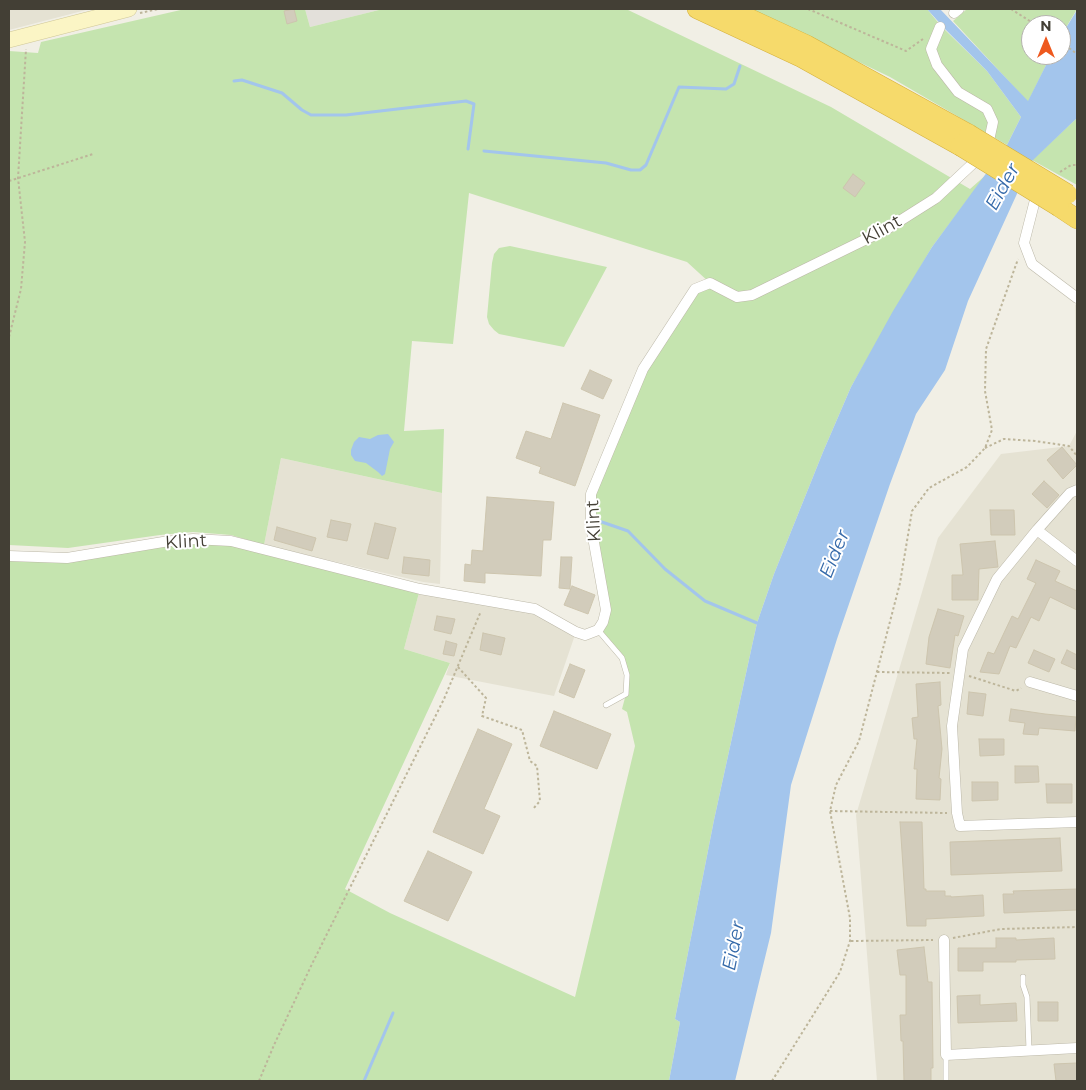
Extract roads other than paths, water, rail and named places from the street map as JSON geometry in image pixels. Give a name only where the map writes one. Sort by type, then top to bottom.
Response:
[{"type":"highway","points":[[696,9],[802,58],[964,140]]},
{"type":"highway","points":[[729,9],[807,45],[1068,201],[1077,219]]},
{"type":"street","points":[[9,40],[130,9]]},
{"type":"street","name":"Klint","points":[[9,556],[67,558],[162,542],[194,539],[231,541],[420,589],[535,609],[585,635],[598,630],[603,622],[606,610],[591,526],[592,494],[643,369],[695,289],[710,283],[737,297],[752,295],[887,229],[936,198],[982,156],[993,122],[987,109],[958,92],[937,65],[931,49],[940,27]]},
{"type":"street","points":[[1053,175],[1035,200],[1024,243],[1032,264],[1077,298]]},
{"type":"street","points":[[1077,490],[1070,493],[997,579],[963,649],[952,726],[957,813],[960,826],[1077,822]]},
{"type":"street","points":[[1037,530],[1077,560]]},
{"type":"street","points":[[1030,682],[1077,696]]},
{"type":"street","points":[[944,940],[946,1055],[1077,1048]]},
{"type":"lane","points":[[598,630],[622,658],[627,675],[626,694],[606,705]]},
{"type":"lane","points":[[1023,976],[1023,985],[1027,997],[1029,1050]]},
{"type":"lane","points":[[946,1055],[946,1081]]},
{"type":"water","name":"Eider","points":[[927,9],[940,9],[1028,101],[1046,65],[1071,65],[1071,20],[1077,10],[1077,118],[1032,161],[968,301],[945,370],[916,414],[890,484],[837,639],[791,785],[771,933],[735,1081],[669,1081],[680,1022],[675,1019],[714,820],[757,623],[774,574],[851,387],[893,311],[932,247],[1007,145],[1021,117],[987,71]]},
{"type":"water","points":[[388,434],[394,442],[390,449],[385,474],[382,476],[366,463],[355,461],[351,455],[351,450],[354,442],[359,437],[370,439],[378,435]]},
{"type":"waterway","points":[[484,151],[606,163],[631,170],[640,170],[646,165],[679,87],[726,89],[734,84],[740,66]]},
{"type":"waterway","points":[[234,81],[242,80],[282,93],[311,115],[346,115],[466,101],[474,104],[468,149]]},
{"type":"waterway","points":[[599,521],[628,531],[665,569],[705,601],[757,623]]},
{"type":"waterway","points":[[364,1081],[393,1013]]}]
